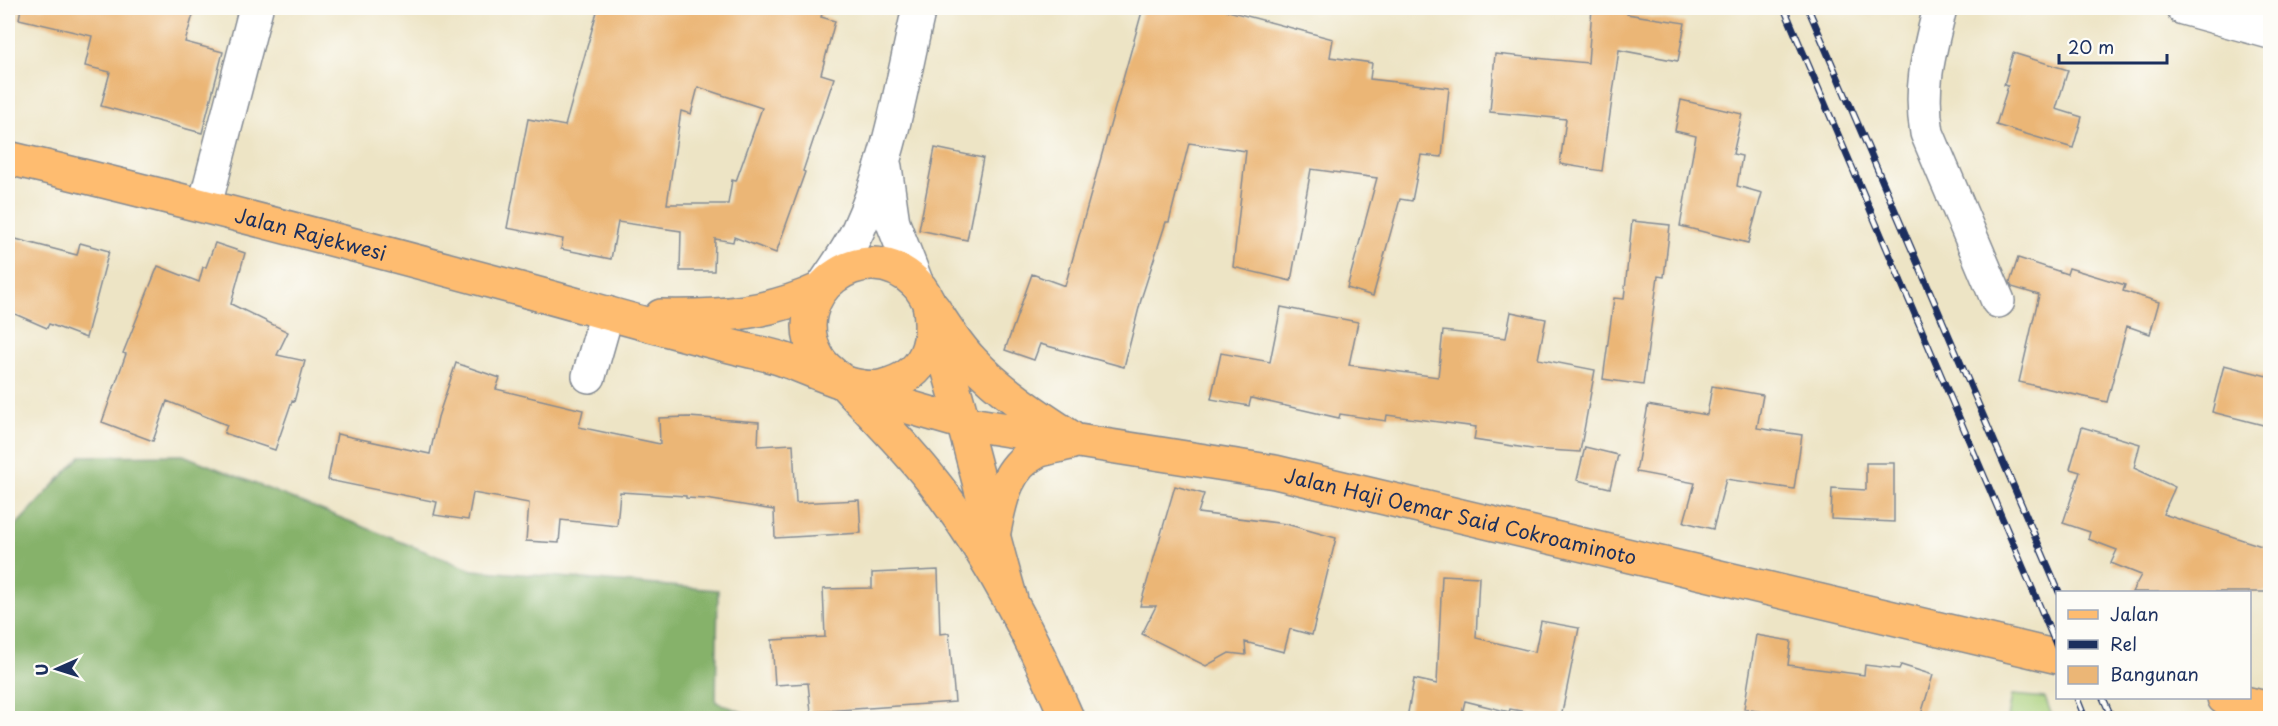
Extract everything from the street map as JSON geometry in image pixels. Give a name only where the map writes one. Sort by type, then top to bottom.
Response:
[{"type":"main road","name":"Jalan Rajekwesi","points":[[8,158],[205,205],[611,314]]},
{"type":"main road","points":[[611,314],[693,316],[759,311],[794,302],[821,289],[844,269],[863,264],[883,264],[902,272],[923,293],[971,360],[986,375],[1039,416],[1078,442]]},
{"type":"main road","points":[[821,289],[810,316],[811,339],[819,360],[829,372],[851,384],[942,494],[987,558],[1045,667],[1067,718]]},
{"type":"main road","points":[[611,314],[780,358],[851,384],[883,387],[907,377],[924,359],[931,343],[933,325],[923,293]]},
{"type":"main road","points":[[923,293],[964,423],[1011,600]]},
{"type":"main road","name":"Jalan Haji Oemar Said Cokroaminoto","points":[[851,384],[909,408],[964,423],[1275,472],[2056,657]]},
{"type":"main road","points":[[993,536],[1002,494],[1009,477],[1021,462],[1039,451],[1078,442]]},
{"type":"main road","points":[[2228,699],[2271,709]]},
{"type":"street","points":[[205,205],[256,8]]},
{"type":"street","points":[[821,289],[858,230],[884,159],[919,8]]},
{"type":"street","points":[[1940,8],[1924,80],[1923,107],[1927,133],[1998,301]]},
{"type":"street","points":[[2183,8],[2271,32]]},
{"type":"street","points":[[884,159],[893,223],[923,293]]},
{"type":"street","points":[[589,376],[611,314]]},
{"type":"green space","points":[[183,455],[472,570],[718,590],[716,702],[757,718],[18,718],[8,711],[9,533],[81,456]]},
{"type":"green space","points":[[2012,695],[2045,698],[2053,718],[2008,718]]},
{"type":"building","points":[[21,8],[195,8],[185,42],[223,52],[202,133],[101,106],[110,72],[85,66],[92,36],[19,19]]},
{"type":"building","points":[[598,8],[824,8],[821,17],[835,21],[821,74],[834,78],[803,171],[805,172],[776,253],[734,237],[733,242],[715,239],[714,271],[680,271],[681,231],[618,222],[611,259],[561,249],[563,239],[507,228],[528,119],[565,126]],"holes":[[[698,87],[762,108],[736,181],[732,180],[728,204],[667,204],[681,111],[691,114]]]},
{"type":"building","points":[[1143,8],[1217,8],[1333,39],[1330,57],[1372,63],[1370,79],[1449,88],[1442,157],[1421,155],[1412,201],[1400,199],[1373,296],[1347,288],[1377,178],[1311,169],[1291,281],[1233,267],[1246,151],[1189,143],[1169,222],[1166,222],[1142,296],[1124,367],[1040,344],[1034,360],[1005,350],[1032,274],[1065,286]]},
{"type":"building","points":[[1592,8],[1627,8],[1627,14],[1685,23],[1678,61],[1619,50],[1602,171],[1560,164],[1566,119],[1490,112],[1495,54],[1588,63]]},
{"type":"building","points":[[2013,53],[2068,70],[2056,109],[2082,117],[2073,148],[1996,125],[2008,86],[2004,85]]},
{"type":"building","points":[[1681,100],[1742,114],[1733,154],[1742,156],[1737,186],[1762,193],[1748,243],[1680,226],[1696,136],[1675,131]]},
{"type":"building","points":[[935,148],[983,158],[967,240],[919,230]]},
{"type":"building","points":[[1632,221],[1670,225],[1664,277],[1658,276],[1643,385],[1603,379],[1614,298],[1624,299]]},
{"type":"building","points":[[8,237],[77,255],[80,243],[109,251],[86,338],[49,324],[47,328],[8,311]]},
{"type":"building","points":[[215,243],[245,253],[231,304],[288,332],[277,355],[305,361],[294,402],[292,401],[275,450],[224,433],[227,425],[167,401],[153,441],[102,422],[126,354],[123,353],[158,266],[199,282],[203,267],[206,267]]},
{"type":"building","points":[[2018,258],[2067,274],[2069,268],[2125,285],[2123,291],[2159,302],[2150,334],[2127,326],[2107,402],[2019,382],[2039,295],[2012,287],[2010,282]]},
{"type":"building","points":[[1281,307],[1358,322],[1349,365],[1438,377],[1443,331],[1506,338],[1511,312],[1546,319],[1538,359],[1595,370],[1580,452],[1532,449],[1474,440],[1476,427],[1387,415],[1386,421],[1340,414],[1339,418],[1251,398],[1249,406],[1211,399],[1221,353],[1270,362]]},
{"type":"building","points":[[456,363],[500,378],[496,389],[583,410],[579,427],[660,444],[659,418],[688,417],[759,422],[758,446],[793,444],[796,503],[859,500],[861,533],[775,538],[774,510],[686,498],[686,496],[620,492],[617,526],[561,520],[559,543],[526,541],[529,503],[473,493],[468,520],[434,515],[437,502],[328,480],[337,434],[430,454],[438,417]]},
{"type":"building","points":[[2224,365],[2271,377],[2271,427],[2212,412]]},
{"type":"building","points":[[1712,386],[1763,395],[1757,428],[1802,435],[1794,489],[1726,479],[1713,529],[1684,522],[1695,483],[1636,472],[1648,405],[1707,415]]},
{"type":"building","points":[[2082,427],[2140,444],[2134,468],[2175,487],[2163,514],[2271,549],[2271,592],[2133,591],[2141,575],[2111,563],[2117,550],[2088,539],[2090,532],[2063,523],[2080,472],[2070,469]]},
{"type":"building","points":[[1585,447],[1618,455],[1610,488],[1577,480]]},
{"type":"building","points":[[1866,463],[1894,463],[1894,522],[1831,519],[1832,488],[1866,490]]},
{"type":"building","points":[[1175,486],[1204,494],[1198,513],[1286,524],[1336,538],[1312,635],[1290,629],[1284,652],[1245,642],[1246,655],[1229,653],[1206,666],[1142,634],[1156,606],[1140,606]]},
{"type":"building","points":[[938,570],[940,634],[949,633],[955,702],[811,712],[808,683],[775,685],[772,640],[825,637],[823,589],[872,588],[872,573]]},
{"type":"building","points":[[1442,575],[1479,577],[1476,638],[1535,652],[1541,621],[1579,628],[1561,718],[1510,709],[1509,712],[1465,701],[1461,718],[1407,718],[1414,679],[1437,684]]},
{"type":"building","points":[[1756,635],[1791,641],[1788,665],[1864,675],[1865,665],[1899,669],[1901,665],[1933,675],[1920,718],[1801,718],[1744,709]]},
{"type":"railway","points":[[1784,8],[2056,644]]},
{"type":"railway","points":[[1808,8],[2059,591]]},
{"type":"railway","points":[[2077,699],[2085,718]]},
{"type":"railway","points":[[2103,699],[2112,718]]}]
